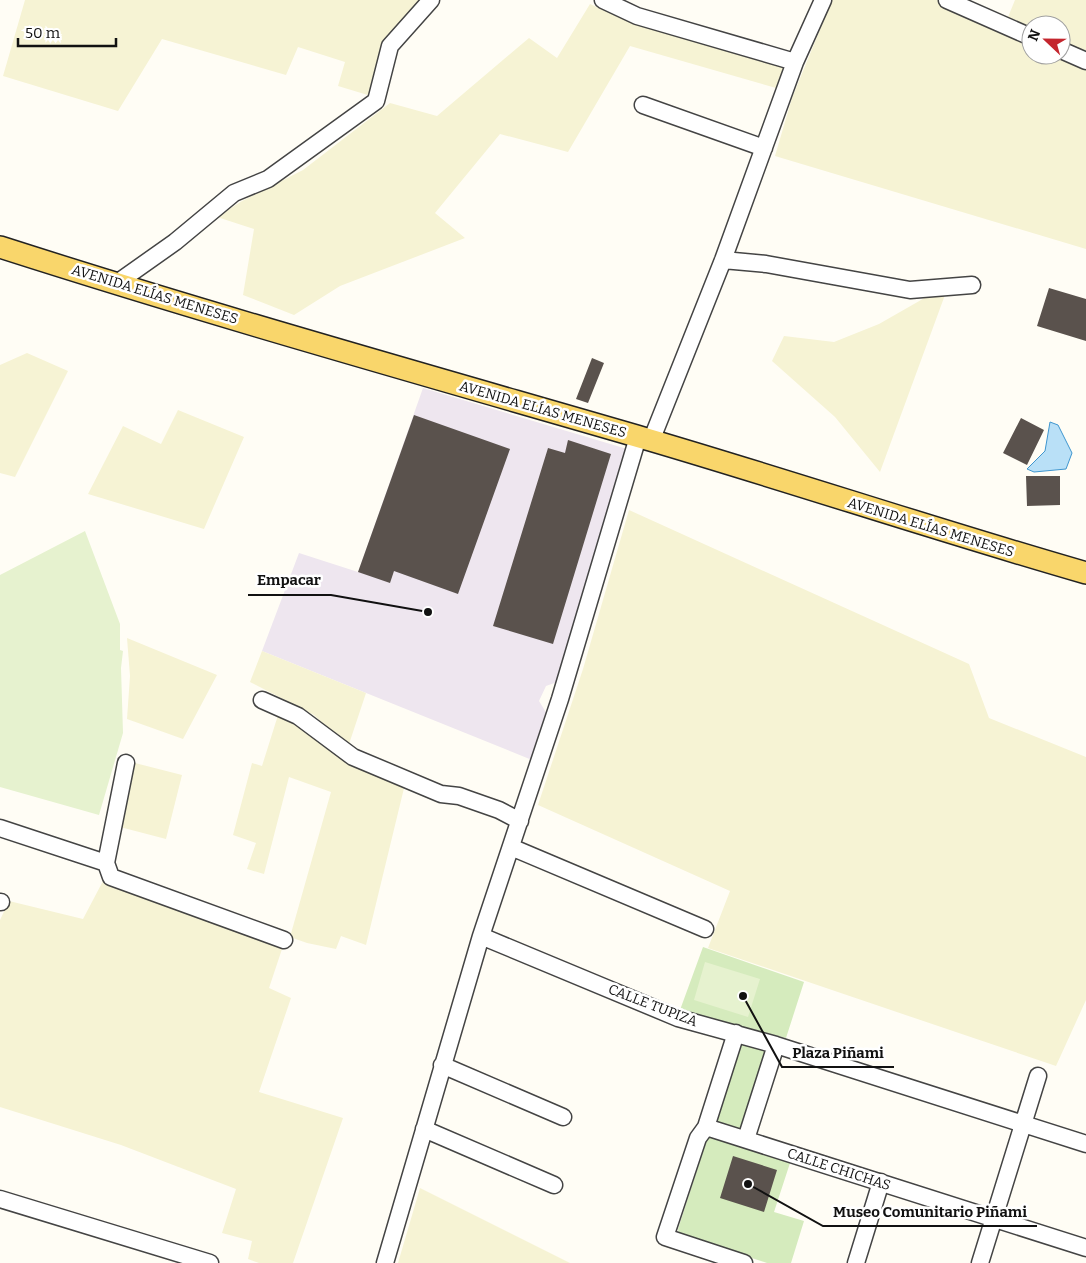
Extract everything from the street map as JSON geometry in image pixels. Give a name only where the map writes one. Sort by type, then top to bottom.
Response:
[{"type":"main road","name":"AVENIDA ELÍAS MENESES","points":[[0,248],[361,357],[645,439],[993,546],[1086,572]]},
{"type":"street","points":[[117,283],[175,242],[234,193],[268,179],[376,102],[390,46],[431,0]]},
{"type":"street","points":[[603,0],[637,16],[796,62]]},
{"type":"street","points":[[385,1263],[481,936],[645,439],[723,260],[796,62],[823,0]]},
{"type":"street","points":[[947,0],[1021,33]]},
{"type":"street","points":[[1071,54],[1086,61]]},
{"type":"street","points":[[643,105],[764,148]]},
{"type":"street","points":[[723,260],[766,264],[910,290],[972,285]]},
{"type":"street","points":[[262,700],[298,716],[353,757],[441,794],[459,796],[499,810],[520,821]]},
{"type":"street","points":[[126,764],[106,863],[111,877],[284,940]]},
{"type":"street","points":[[0,828],[106,863]]},
{"type":"street","points":[[511,847],[705,929]]},
{"type":"street","name":"CALLE TUPIZA","points":[[481,936],[678,1018],[776,1045],[1086,1144]]},
{"type":"street","points":[[736,1033],[706,1127],[698,1138],[665,1237],[744,1263]]},
{"type":"street","points":[[746,1139],[776,1045]]},
{"type":"street","points":[[442,1065],[563,1117]]},
{"type":"street","points":[[980,1263],[1038,1076]]},
{"type":"street","name":"CALLE CHICHAS","points":[[706,1127],[1086,1248]]},
{"type":"street","points":[[424,1129],[554,1185]]},
{"type":"street","points":[[856,1263],[881,1182]]},
{"type":"street","points":[[0,1199],[210,1263]]},
{"type":"shaded area","points":[[25,0],[431,0],[389,43],[371,96],[338,86],[345,62],[298,47],[286,75],[162,39],[118,111],[3,76]]},
{"type":"shaded area","points":[[832,0],[937,0],[1021,37],[1021,65],[1071,65],[1071,59],[1086,64],[1086,249],[775,156],[792,98]]},
{"type":"shaded area","points":[[1015,0],[1086,0],[1086,52],[1071,45],[1071,15],[1021,15],[1021,23],[1008,17]]},
{"type":"shaded area","points":[[590,4],[634,24],[784,68],[776,88],[630,46],[568,152],[500,134],[435,213],[465,238],[340,286],[294,315],[243,295],[254,229],[217,217],[242,201],[303,170],[390,103],[437,116],[529,38],[557,58]]},
{"type":"shaded area","points":[[949,284],[880,472],[835,417],[772,361],[784,336],[834,342],[879,324]]},
{"type":"shaded area","points":[[27,353],[68,371],[15,477],[0,473],[0,365]]},
{"type":"shaded area","points":[[423,388],[627,449],[560,681],[546,686],[539,701],[547,714],[532,760],[262,651],[299,553],[358,572]]},
{"type":"shaded area","points":[[178,410],[244,437],[204,529],[88,494],[123,426],[161,444]]},
{"type":"shaded area","points":[[629,510],[969,664],[989,718],[1086,757],[1086,1000],[1056,1066],[708,948],[730,891],[538,805],[583,669]]},
{"type":"shaded area","points":[[127,638],[217,675],[183,739],[127,719],[130,676]]},
{"type":"shaded area","points":[[262,651],[366,693],[348,747],[314,715],[250,682]]},
{"type":"shaded area","points":[[279,712],[405,784],[366,945],[341,936],[336,949],[307,943],[290,937],[331,792],[289,777],[264,874],[247,869],[256,843],[233,835],[252,763],[262,766]]},
{"type":"shaded area","points":[[135,763],[182,775],[166,839],[120,827]]},
{"type":"shaded area","points":[[103,881],[283,946],[269,988],[291,998],[259,1092],[343,1118],[293,1263],[259,1263],[248,1259],[252,1241],[222,1233],[236,1189],[121,1145],[0,1107],[0,920],[9,901],[83,919]]},
{"type":"shaded area","points":[[420,1188],[570,1263],[398,1263]]},
{"type":"green space","points":[[85,531],[120,624],[120,650],[123,651],[121,668],[123,733],[99,815],[0,787],[0,575]]},
{"type":"green space","points":[[703,947],[804,982],[786,1038],[680,1010]]},
{"type":"green space","points":[[705,962],[760,979],[748,1017],[694,1000]]},
{"type":"green space","points":[[740,1043],[766,1050],[741,1129],[731,1129],[724,1127],[716,1121]]},
{"type":"green space","points":[[710,1137],[790,1163],[774,1212],[804,1221],[791,1263],[767,1263],[679,1234],[678,1229],[707,1139]]},
{"type":"water","points":[[1050,422],[1058,425],[1072,453],[1066,469],[1034,472],[1027,469],[1045,451]]},
{"type":"building","points":[[1049,288],[1086,299],[1086,341],[1037,326]]},
{"type":"building","points":[[592,358],[604,363],[588,403],[576,399]]},
{"type":"building","points":[[414,415],[510,449],[458,594],[394,571],[390,583],[358,572]]},
{"type":"building","points":[[1021,418],[1044,430],[1027,465],[1003,453]]},
{"type":"building","points":[[568,440],[611,454],[553,644],[493,626],[548,448],[565,453]]},
{"type":"building","points":[[1026,476],[1060,476],[1060,505],[1027,506]]},
{"type":"building","points":[[733,1156],[777,1170],[764,1212],[720,1198]]},
{"type":"place","name":"Empacar","points":[[428,612]]},
{"type":"place","name":"Plaza Piñami","points":[[743,996]]},
{"type":"place","name":"Museo Comunitario Piñami","points":[[748,1184]]}]
